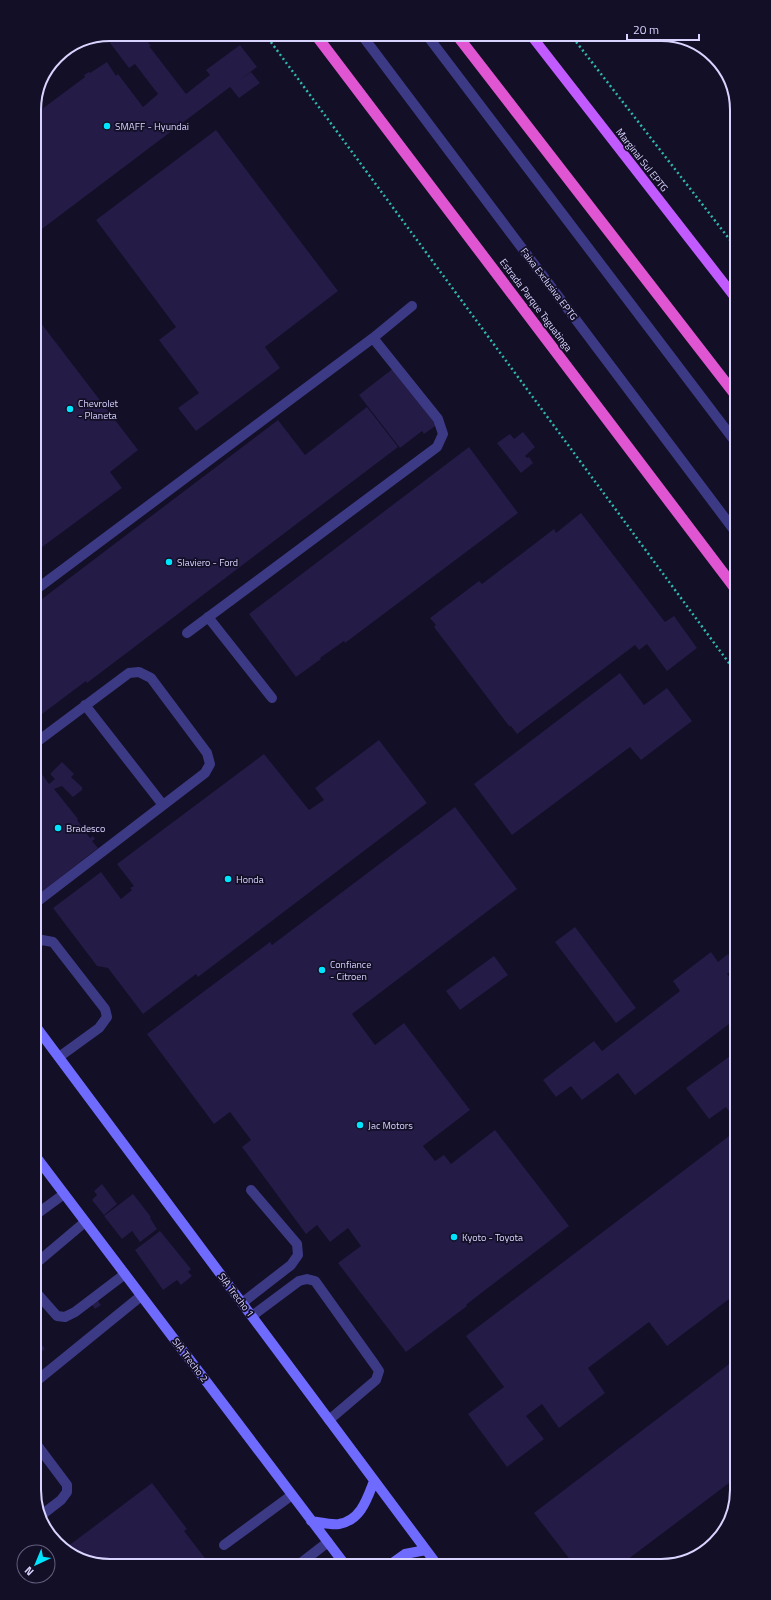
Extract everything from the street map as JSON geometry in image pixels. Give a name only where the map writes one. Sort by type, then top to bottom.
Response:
[{"type":"highway","name":"Estrada Parque Taguatinga","points":[[320,41],[730,582]]},
{"type":"highway","points":[[461,41],[730,388]]},
{"type":"main road","name":"Marginal Sul EPTG","points":[[535,41],[730,291]]},
{"type":"main road","name":"SIA Trecho 1","points":[[41,1033],[433,1559]]},
{"type":"main road","name":"SIA Trecho 2","points":[[41,1163],[341,1559]]},
{"type":"main road","points":[[311,1520],[339,1524],[355,1517],[365,1505],[374,1481]]},
{"type":"main road","points":[[398,1559],[405,1554],[426,1550]]},
{"type":"lane","name":"Faixa Exclusiva EPTG","points":[[366,41],[730,525]]},
{"type":"lane","points":[[431,41],[730,435]]},
{"type":"lane","points":[[41,586],[373,338],[412,306]]},
{"type":"lane","points":[[187,633],[437,447],[443,434],[438,419],[373,338]]},
{"type":"lane","points":[[208,617],[272,698]]},
{"type":"lane","points":[[41,739],[129,673],[139,672],[150,678],[207,753],[210,764],[205,773],[41,899]]},
{"type":"lane","points":[[85,705],[163,805]]},
{"type":"lane","points":[[41,940],[53,942],[106,1008],[107,1017],[98,1028],[59,1057]]},
{"type":"lane","points":[[242,1303],[291,1265],[298,1256],[297,1244],[251,1190]]},
{"type":"lane","points":[[41,1211],[64,1194]]},
{"type":"lane","points":[[41,1259],[85,1222]]},
{"type":"lane","points":[[41,1298],[57,1316],[65,1317],[76,1312],[124,1274]]},
{"type":"lane","points":[[252,1316],[299,1281],[307,1279],[315,1281],[376,1365],[378,1371],[376,1380],[329,1420]]},
{"type":"lane","points":[[41,1377],[141,1296]]},
{"type":"lane","points":[[41,1450],[67,1485],[67,1492],[61,1500],[45,1512]]},
{"type":"lane","points":[[224,1545],[292,1495]]},
{"type":"lane","points":[[306,1559],[328,1542]]},
{"type":"path","points":[[270,41],[730,665]]},
{"type":"path","points":[[575,41],[730,240]]},
{"type":"building","name":"SMAFF - Hyundai","points":[[109,41],[147,41],[151,46],[149,46],[186,94],[210,75],[206,70],[240,45],[257,67],[238,81],[251,72],[260,83],[239,98],[230,87],[41,230],[41,110],[85,77],[84,75],[89,72],[90,73],[107,62],[116,76],[118,74],[143,107],[158,94],[135,64],[129,68]]},
{"type":"building","points":[[216,130],[338,291],[265,347],[280,368],[196,431],[178,408],[199,393],[159,340],[176,327],[96,220]]},
{"type":"building","name":"Chevrolet - Planeta","points":[[41,323],[138,450],[110,472],[122,488],[41,548]]},
{"type":"building","points":[[395,367],[438,424],[424,434],[422,431],[400,448],[359,395]]},
{"type":"building","name":"Slaviero - Ford","points":[[367,407],[398,447],[87,683],[86,681],[41,715],[41,600],[278,420],[305,455]]},
{"type":"building","points":[[523,432],[535,447],[525,456],[527,458],[529,457],[533,463],[521,473],[497,443],[510,434],[514,439]]},
{"type":"building","points":[[469,447],[518,513],[345,643],[344,641],[296,677],[249,614]]},
{"type":"building","points":[[581,513],[665,622],[674,616],[697,648],[667,671],[647,644],[639,650],[635,645],[517,734],[511,726],[509,726],[434,627],[436,625],[430,618],[479,581],[482,584],[554,529],[556,533]]},
{"type":"building","points":[[620,673],[644,705],[667,688],[692,721],[641,760],[630,747],[512,835],[474,784]]},
{"type":"building","name":"Honda","points":[[379,740],[427,803],[198,977],[196,974],[143,1014],[108,968],[97,966],[53,908],[101,872],[121,899],[132,890],[130,888],[134,886],[117,864],[264,754],[309,810],[324,800],[315,788]]},
{"type":"building","name":"Bradesco","points":[[62,762],[74,774],[71,777],[82,787],[82,790],[73,797],[62,786],[54,789],[78,819],[77,820],[90,838],[93,836],[95,839],[92,841],[98,848],[41,893],[41,773],[49,784],[55,779],[51,773]]},
{"type":"building","points":[[455,807],[517,889],[352,1014],[375,1045],[404,1023],[470,1110],[423,1146],[435,1161],[444,1155],[451,1164],[495,1130],[569,1226],[406,1352],[338,1263],[361,1246],[348,1228],[330,1242],[317,1225],[306,1234],[242,1147],[251,1140],[230,1112],[214,1124],[147,1034],[270,942],[272,945]]},
{"type":"building","points":[[575,927],[636,1008],[616,1023],[555,942]]},
{"type":"building","points":[[711,952],[718,962],[728,954],[730,957],[730,972],[727,974],[730,978],[730,1023],[635,1095],[618,1073],[582,1100],[571,1086],[556,1097],[543,1080],[594,1041],[602,1051],[680,991],[673,981]]},
{"type":"building","points":[[494,956],[508,975],[460,1010],[446,991]]},
{"type":"building","points":[[730,1056],[730,1113],[726,1107],[709,1119],[686,1088]]},
{"type":"building","points":[[730,1135],[730,1298],[667,1346],[649,1322],[588,1368],[605,1393],[559,1428],[542,1404],[526,1416],[544,1439],[507,1467],[468,1414],[504,1387],[466,1336]]},
{"type":"building","points":[[102,1184],[117,1204],[104,1215],[92,1200],[97,1195],[94,1191]]},
{"type":"building","points":[[133,1194],[151,1217],[150,1218],[157,1229],[140,1242],[132,1231],[122,1239],[104,1216]]},
{"type":"building","points":[[160,1231],[191,1269],[188,1272],[192,1276],[181,1285],[177,1280],[163,1290],[135,1250]]},
{"type":"building","points":[[95,1297],[101,1305],[95,1309],[89,1301]]},
{"type":"building","points":[[41,1344],[45,1349],[41,1352]]},
{"type":"building","points":[[730,1363],[730,1482],[628,1559],[570,1559],[534,1513]]},
{"type":"building","points":[[152,1483],[187,1529],[184,1531],[206,1559],[105,1559],[96,1558],[75,1550],[69,1546]]},
{"type":"place","name":"SMAFF - Hyundai","points":[[107,126]]},
{"type":"place","name":"Chevrolet - Planeta","points":[[70,409]]},
{"type":"place","name":"Slaviero - Ford","points":[[169,562]]},
{"type":"place","name":"Bradesco","points":[[58,828]]},
{"type":"place","name":"Honda","points":[[228,879]]},
{"type":"place","name":"Confiance - Citroen","points":[[322,970]]},
{"type":"place","name":"Jac Motors","points":[[360,1125]]},
{"type":"place","name":"Kyoto - Toyota","points":[[454,1237]]}]
